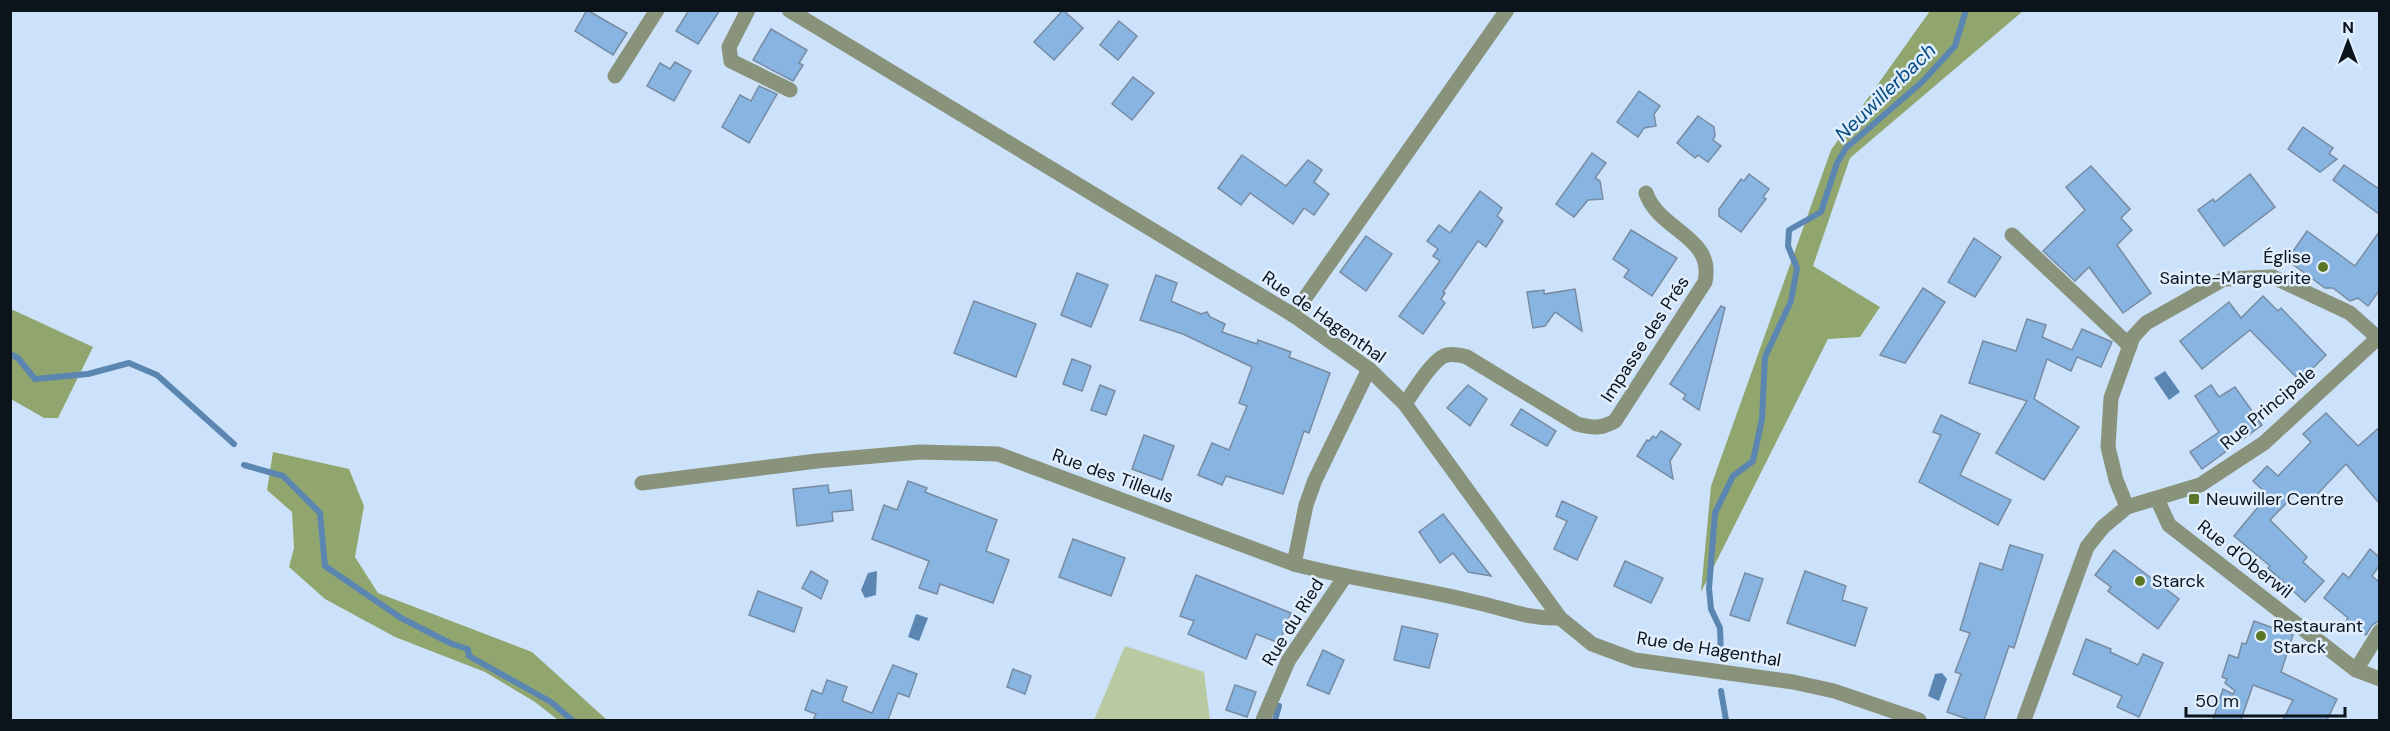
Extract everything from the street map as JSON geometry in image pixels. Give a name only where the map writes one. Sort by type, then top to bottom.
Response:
[{"type":"street","points":[[615,76],[657,10]]},
{"type":"street","points":[[748,10],[729,48],[731,60],[790,90]]},
{"type":"street","name":"Rue de Hagenthal","points":[[789,10],[1293,315],[1369,369],[1405,404],[1560,618],[1592,644],[1635,660],[1792,682],[1834,691],[1919,720]]},
{"type":"street","points":[[1293,315],[1507,10]]},
{"type":"street","name":"Impasse des Prés","points":[[1405,404],[1436,362],[1453,354],[1467,357],[1577,423],[1594,428],[1604,427],[1615,421],[1705,282],[1708,270],[1705,255],[1650,206],[1646,193]]},
{"type":"street","points":[[2012,235],[2130,346]]},
{"type":"street","points":[[2127,507],[2116,480],[2108,447],[2111,398],[2133,337],[2146,323],[2224,279],[2248,276],[2273,277],[2350,312],[2379,337]]},
{"type":"street","name":"Rue Principale","points":[[2024,720],[2087,547],[2103,527],[2127,507],[2200,485],[2264,442],[2379,337]]},
{"type":"street","points":[[1294,564],[1306,505],[1315,480],[1369,369]]},
{"type":"street","name":"Rue des Tilleuls","points":[[642,483],[817,461],[920,452],[998,454],[1294,564],[1344,578],[1475,602],[1534,619],[1560,618]]},
{"type":"street","name":"Rue d'Oberwil","points":[[2157,499],[2169,525],[2356,669],[2379,680]]},
{"type":"street","name":"Rue du Ried","points":[[1263,720],[1288,661],[1344,578]]},
{"type":"street","points":[[2356,669],[2379,631]]},
{"type":"green space","points":[[1930,11],[2023,11],[1850,158],[1813,266],[1880,307],[1860,337],[1828,339],[1701,592],[1711,486],[1831,150]]},
{"type":"green space","points":[[11,309],[93,347],[58,418],[44,418],[11,399]]},
{"type":"green space","points":[[273,452],[349,469],[364,506],[355,557],[378,593],[532,652],[607,720],[558,720],[535,702],[485,672],[395,637],[325,599],[289,567],[294,548],[292,512],[267,490]]},
{"type":"green space","points":[[1125,646],[1204,672],[1210,720],[1094,720]]},
{"type":"water","points":[[2165,371],[2180,392],[2169,400],[2154,378]]},
{"type":"water","points":[[877,571],[876,595],[865,598],[861,590],[868,573]]},
{"type":"water","points":[[916,614],[928,618],[919,641],[908,637]]},
{"type":"water","points":[[1942,673],[1947,679],[1939,701],[1928,696],[1935,674]]},
{"type":"building","points":[[587,10],[627,33],[613,55],[575,31]]},
{"type":"building","points":[[689,10],[720,10],[698,44],[676,31]]},
{"type":"building","points":[[1063,10],[1083,28],[1054,60],[1034,42]]},
{"type":"building","points":[[1119,21],[1137,36],[1118,60],[1100,45]]},
{"type":"building","points":[[771,29],[807,50],[799,63],[803,65],[793,81],[753,60]]},
{"type":"building","points":[[675,62],[691,71],[674,101],[647,86],[660,63],[670,69]]},
{"type":"building","points":[[1133,77],[1154,93],[1132,120],[1112,104]]},
{"type":"building","points":[[759,86],[777,94],[749,143],[722,127],[740,95],[751,101]]},
{"type":"building","points":[[1639,91],[1660,106],[1654,114],[1656,126],[1644,128],[1638,137],[1617,122]]},
{"type":"building","points":[[1698,116],[1714,127],[1713,140],[1721,146],[1708,162],[1698,155],[1695,158],[1677,143]]},
{"type":"building","points":[[2303,127],[2333,148],[2329,154],[2337,159],[2320,172],[2288,149]]},
{"type":"building","points":[[1592,153],[1606,163],[1595,178],[1600,181],[1603,199],[1588,200],[1574,217],[1556,204]]},
{"type":"building","points":[[1242,155],[1286,186],[1308,160],[1322,170],[1314,182],[1329,194],[1314,215],[1304,208],[1293,224],[1250,193],[1241,205],[1218,188]]},
{"type":"building","points":[[2344,165],[2379,189],[2379,214],[2333,180]]},
{"type":"building","points":[[2091,166],[2130,209],[2121,218],[2132,230],[2117,245],[2151,293],[2123,313],[2089,267],[2075,281],[2043,251],[2085,210],[2066,187]]},
{"type":"building","points":[[1749,174],[1769,189],[1763,197],[1766,199],[1741,232],[1719,216],[1719,209],[1741,179],[1744,181]]},
{"type":"building","points":[[2250,174],[2275,207],[2224,246],[2198,210],[2213,199],[2215,202]]},
{"type":"building","points":[[1480,191],[1502,208],[1497,216],[1503,221],[1486,247],[1478,241],[1443,292],[1445,293],[1441,299],[1445,303],[1423,334],[1399,316],[1440,261],[1433,256],[1438,249],[1427,241],[1439,225],[1450,233]]},
{"type":"building","points":[[1631,230],[1677,258],[1652,296],[1624,277],[1629,270],[1613,259]]},
{"type":"building","name":"Église Sainte-Marguerite","points":[[2307,231],[2355,266],[2379,232],[2379,291],[2368,306],[2358,298],[2350,301],[2333,288],[2325,288],[2287,260]]},
{"type":"building","points":[[1366,236],[1392,254],[1366,291],[1340,272]]},
{"type":"building","points":[[1974,238],[2001,257],[1975,297],[1948,282]]},
{"type":"building","points":[[1077,273],[1108,285],[1091,327],[1061,315]]},
{"type":"building","points":[[1156,275],[1177,283],[1171,301],[1201,314],[1207,312],[1210,317],[1225,324],[1222,332],[1257,344],[1258,340],[1291,352],[1289,357],[1330,373],[1309,433],[1304,431],[1283,494],[1226,476],[1222,485],[1198,475],[1212,443],[1229,450],[1247,406],[1239,403],[1252,367],[1183,334],[1140,320]]},
{"type":"building","points":[[1923,288],[1945,302],[1905,363],[1880,355]]},
{"type":"building","points":[[1575,289],[1582,331],[1555,312],[1545,326],[1533,328],[1527,292],[1544,290],[1544,294]]},
{"type":"building","points":[[2263,296],[2278,311],[2281,308],[2326,355],[2300,381],[2250,330],[2202,369],[2180,341],[2229,302],[2241,318]]},
{"type":"building","points":[[974,301],[1036,324],[1016,377],[954,353]]},
{"type":"building","points":[[1721,306],[1725,308],[1699,410],[1683,399],[1686,395],[1670,384]]},
{"type":"building","points":[[2027,319],[2046,325],[2042,337],[2072,350],[2082,329],[2112,342],[2101,367],[2077,357],[2071,371],[2047,359],[2034,399],[2079,427],[2044,480],[1996,453],[2027,401],[1969,383],[1983,341],[2016,351]]},
{"type":"building","points":[[1072,359],[1091,366],[1082,391],[1063,384]]},
{"type":"building","points":[[1100,385],[1115,391],[1106,415],[1091,410]]},
{"type":"building","points":[[1468,385],[1487,399],[1470,426],[1447,408]]},
{"type":"building","points":[[2211,385],[2219,397],[2235,387],[2262,425],[2202,469],[2190,452],[2219,432],[2195,396]]},
{"type":"building","points":[[1521,409],[1556,431],[1547,446],[1511,425]]},
{"type":"building","points":[[2326,413],[2358,446],[2379,428],[2379,503],[2346,464],[2307,505],[2296,493],[2270,520],[2307,557],[2303,562],[2324,581],[2305,602],[2268,568],[2270,566],[2234,536],[2268,495],[2253,481],[2267,466],[2278,476],[2311,442],[2303,434]]},
{"type":"building","points":[[1941,415],[1980,434],[1960,475],[2011,500],[1998,525],[1919,482],[1941,435],[1933,432]]},
{"type":"building","points":[[1661,431],[1681,444],[1670,461],[1673,479],[1637,456],[1647,440],[1649,441],[1653,436],[1656,438]]},
{"type":"building","points":[[1144,435],[1174,446],[1162,480],[1132,469]]},
{"type":"building","points":[[908,481],[927,488],[925,492],[997,520],[986,551],[1009,560],[993,603],[940,584],[937,594],[919,588],[929,561],[872,539],[884,505],[897,510]]},
{"type":"building","points":[[828,485],[829,493],[851,490],[853,510],[832,512],[833,521],[797,526],[793,489]]},
{"type":"building","points":[[1562,501],[1597,517],[1577,560],[1554,549],[1567,521],[1556,516]]},
{"type":"building","points":[[1443,514],[1491,576],[1468,572],[1453,553],[1440,563],[1419,532]]},
{"type":"building","points":[[1073,539],[1125,558],[1111,596],[1059,577]]},
{"type":"building","points":[[2010,545],[2043,555],[2014,648],[2009,646],[1984,720],[1970,720],[1947,712],[1961,674],[1955,672],[1970,633],[1960,630],[1980,563],[2002,570]]},
{"type":"building","points":[[2370,549],[2379,557],[2379,566],[2372,576],[2379,582],[2379,621],[2372,625],[2366,635],[2346,621],[2348,618],[2324,598],[2343,573],[2349,578]]},
{"type":"building","points":[[2114,550],[2179,599],[2158,629],[2108,591],[2111,587],[2095,575]]},
{"type":"building","points":[[1625,561],[1663,578],[1651,603],[1614,586]]},
{"type":"building","points":[[811,571],[828,581],[821,599],[802,588]]},
{"type":"building","points":[[1805,571],[1846,586],[1842,600],[1867,608],[1855,646],[1787,623]]},
{"type":"building","points":[[1745,573],[1763,579],[1749,621],[1730,615]]},
{"type":"building","points":[[1196,575],[1291,613],[1279,643],[1256,634],[1246,659],[1188,634],[1194,621],[1180,616]]},
{"type":"building","points":[[758,591],[802,608],[794,632],[749,615]]},
{"type":"building","points":[[2254,621],[2293,635],[2281,672],[2337,699],[2327,720],[2283,720],[2293,700],[2253,685],[2241,720],[2213,720],[2223,689],[2233,694],[2235,691],[2225,683],[2227,679],[2222,677],[2229,655],[2238,658],[2242,643],[2246,644]]},
{"type":"building","points":[[1402,626],[1438,634],[1429,668],[1394,660]]},
{"type":"building","points":[[2086,639],[2111,649],[2110,652],[2138,665],[2143,654],[2163,663],[2139,717],[2117,707],[2122,696],[2073,674]]},
{"type":"building","points":[[1323,650],[1344,660],[1329,694],[1307,685]]},
{"type":"building","points":[[893,665],[917,674],[909,697],[898,693],[888,720],[813,720],[816,714],[805,710],[812,690],[822,694],[827,680],[847,687],[842,701],[872,713]]},
{"type":"building","points":[[1013,669],[1031,676],[1025,694],[1007,687]]},
{"type":"building","points":[[1235,685],[1256,692],[1247,717],[1226,710]]},
{"type":"waterway","name":"Neuwillerbach","points":[[1721,655],[1720,628],[1711,609],[1709,588],[1715,513],[1733,476],[1753,461],[1762,419],[1765,357],[1791,301],[1797,268],[1788,246],[1789,230],[1821,212],[1837,163],[1846,148],[1922,82],[1955,46],[1966,10]]},
{"type":"waterway","points":[[10,354],[18,358],[35,379],[88,374],[129,363],[157,375],[234,444]]},
{"type":"waterway","points":[[244,465],[283,476],[320,513],[325,566],[401,618],[452,644],[468,649],[469,656],[551,702],[572,720]]},
{"type":"waterway","name":"Neuwillerbach","points":[[1721,691],[1726,720]]},
{"type":"waterway","points":[[1275,720],[1279,706]]},
{"type":"place","name":"Église Sainte-Marguerite","points":[[2323,267]]},
{"type":"place","name":"Neuwiller Centre","points":[[2194,499]]},
{"type":"place","name":"Starck","points":[[2140,581]]},
{"type":"place","name":"Restaurant Starck","points":[[2261,636]]}]
